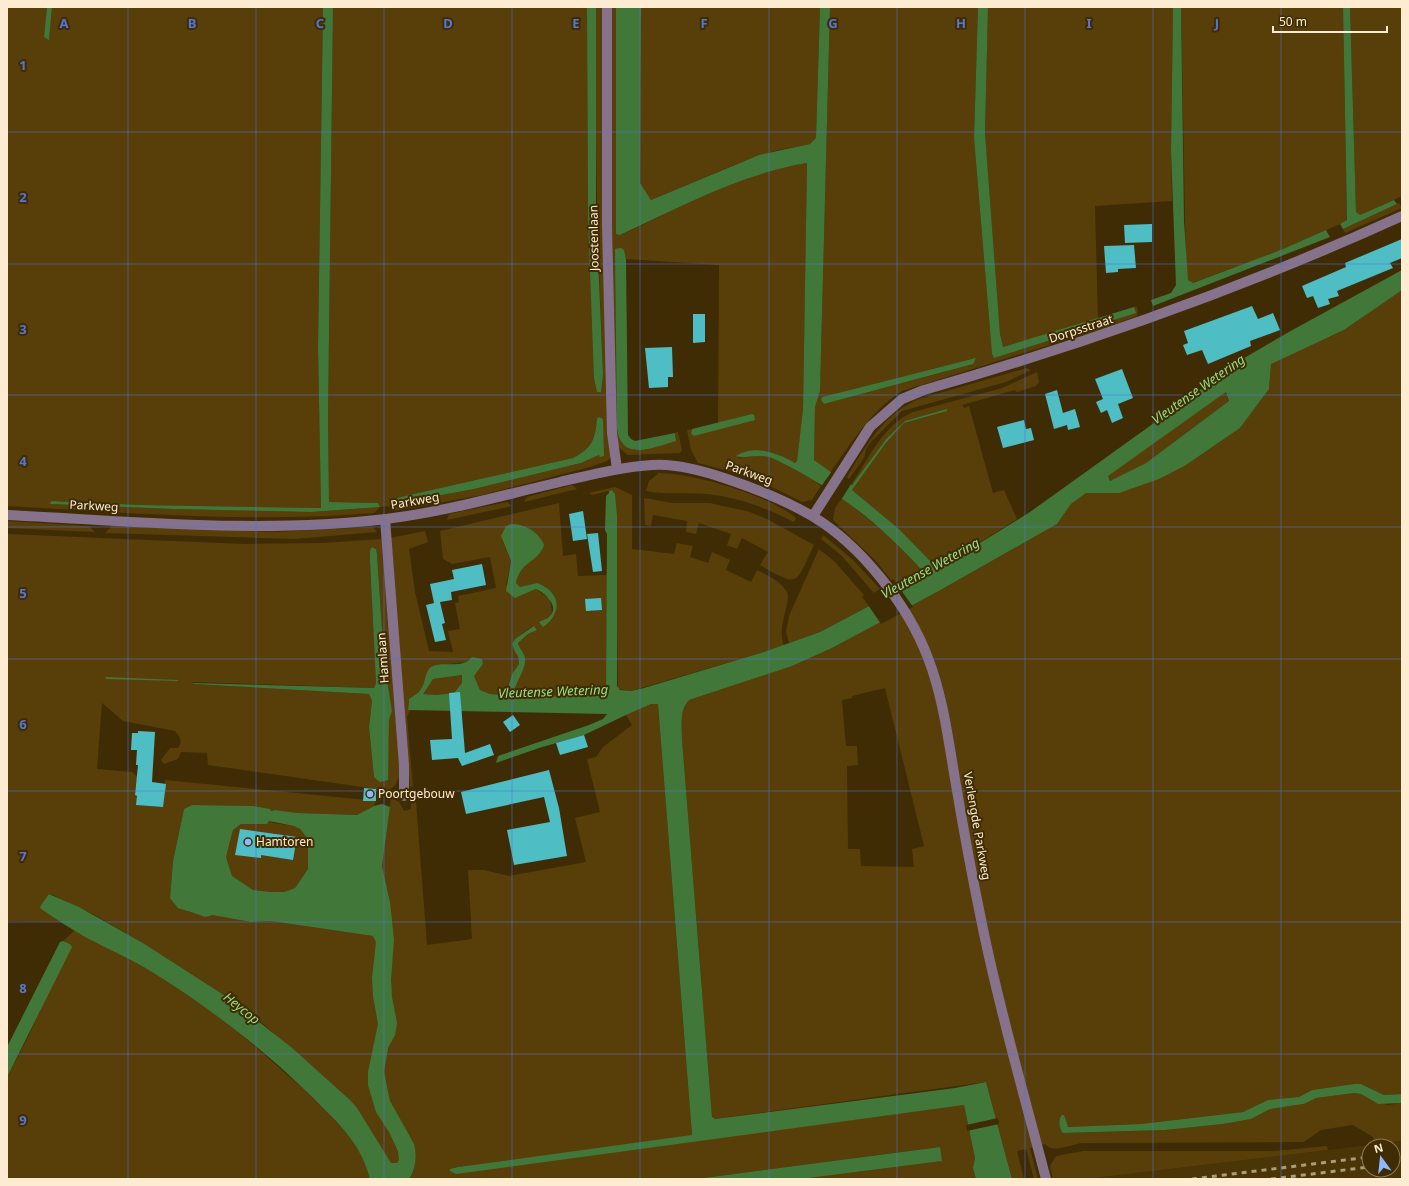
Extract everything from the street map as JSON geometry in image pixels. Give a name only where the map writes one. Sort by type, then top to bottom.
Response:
[{"type":"street","name":"Joostenlaan","points":[[607,7],[606,225],[612,433],[617,469]]},
{"type":"street","name":"Dorpsstraat","points":[[812,516],[870,427],[894,405],[906,397],[1068,347],[1174,311],[1298,262],[1402,216]]},
{"type":"street","name":"Parkweg","points":[[7,515],[291,526],[386,519],[432,512],[617,469],[657,464],[718,476],[765,492],[812,516]]},
{"type":"street","name":"Verlengde Parkweg","points":[[812,516],[835,533],[860,556],[885,583],[910,621],[927,656],[942,700],[982,924],[1046,1179]]},
{"type":"street","name":"Hamlaan","points":[[386,519],[403,757],[404,796]]},
{"type":"shaded area","points":[[7,7],[47,7],[44,37],[49,39],[52,7],[323,7],[318,348],[321,508],[141,505],[51,501],[50,504],[173,509],[311,512],[380,507],[374,513],[328,516],[236,517],[145,514],[7,506]]},
{"type":"shaded area","points":[[333,7],[587,7],[588,216],[603,373],[597,190],[596,7],[603,7],[611,457],[607,461],[590,467],[482,495],[394,511],[393,506],[380,507],[378,503],[329,502],[328,418]],"holes":[[[597,419],[603,419],[603,456],[599,455],[581,463],[474,489],[394,504],[394,499],[405,496],[573,458],[588,447],[594,438]]]},
{"type":"shaded area","points":[[609,7],[616,7],[616,234],[621,235],[735,183],[783,168],[807,163],[803,409],[797,461],[795,463],[780,455],[767,451],[754,452],[737,458],[766,455],[811,478],[821,486],[812,500],[802,502],[768,485],[736,473],[698,463],[691,450],[687,430],[692,429],[691,434],[694,436],[752,414],[718,423],[719,265],[626,259],[624,250],[622,444],[676,439],[675,433],[678,432],[682,450],[680,453],[628,455],[617,446],[615,433]]},
{"type":"shaded area","points":[[641,7],[820,7],[816,138],[810,144],[774,151],[741,162],[651,200],[640,183]]},
{"type":"shaded area","points":[[830,7],[978,7],[974,138],[992,354],[994,358],[1135,313],[1134,307],[1137,307],[1137,316],[1104,328],[902,391],[881,408],[862,428],[830,473],[814,460],[815,407],[820,391]],"holes":[[[944,366],[947,367],[948,371],[824,404],[821,400],[822,397]]]},
{"type":"shaded area","points":[[988,7],[1173,7],[1171,151],[1172,201],[1095,206],[1098,319],[1003,347],[1000,334],[985,133]]},
{"type":"shaded area","points":[[1181,7],[1343,7],[1347,221],[1283,249],[1192,283],[1188,280],[1186,271]]},
{"type":"shaded area","points":[[1350,7],[1402,7],[1402,196],[1359,216],[1356,212]]},
{"type":"shaded area","points":[[1399,203],[1402,208],[1345,233],[1343,229]]},
{"type":"shaded area","points":[[1402,290],[1402,1094],[1384,1095],[1361,1084],[1354,1084],[1312,1090],[1299,1097],[1268,1100],[1243,1112],[1141,1124],[1068,1127],[1060,1121],[1063,1133],[1165,1130],[1223,1124],[1251,1119],[1270,1109],[1304,1104],[1316,1098],[1354,1093],[1361,1094],[1374,1102],[1388,1105],[1402,1103],[1402,1141],[1401,1138],[1373,1138],[1353,1125],[1321,1130],[1304,1142],[1082,1143],[1062,1148],[1048,1147],[1045,1144],[1030,1148],[1038,1179],[1034,1179],[1026,1149],[1017,1151],[1024,1179],[1012,1179],[986,1082],[714,1119],[712,1117],[682,739],[682,713],[689,700],[792,666],[832,648],[937,592],[1057,524],[1071,504],[1086,493],[1186,465],[1240,428],[1269,389],[1271,364],[1344,330]],"holes":[[[885,688],[924,846],[912,849],[914,867],[861,866],[860,849],[848,849],[847,766],[858,765],[857,746],[846,746],[842,700]]]},
{"type":"shaded area","points":[[1027,368],[1031,370],[1006,382],[902,411],[870,443],[866,449],[864,458],[849,479],[847,477],[868,443],[877,432],[896,413],[907,405],[919,399]]},
{"type":"shaded area","points":[[1037,372],[1039,382],[1036,386],[1017,392],[1015,390],[962,405],[964,408],[969,406],[993,493],[1004,490],[1017,519],[938,569],[899,529],[852,490],[885,444],[904,423],[947,411],[905,421],[887,438],[851,485],[877,444],[902,418],[913,412],[1002,388]]},
{"type":"shaded area","points":[[1226,392],[1229,401],[1146,463],[1111,481],[1107,476]]},
{"type":"shaded area","points":[[659,473],[691,477],[731,487],[769,502],[796,518],[794,522],[741,500],[718,495],[646,491],[649,481]]},
{"type":"shaded area","points":[[572,485],[577,489],[524,502],[527,497]]},
{"type":"shaded area","points":[[615,487],[632,495],[632,549],[674,554],[677,543],[693,546],[690,557],[708,563],[712,552],[730,560],[726,570],[751,582],[757,570],[774,579],[781,585],[787,592],[788,596],[782,630],[784,646],[631,691],[618,689],[615,494],[612,490],[592,495],[589,493]]},
{"type":"shaded area","points":[[644,498],[673,503],[710,503],[750,512],[767,519],[814,545],[799,575],[795,579],[790,579],[760,565],[768,552],[742,538],[737,549],[727,545],[731,534],[699,523],[696,534],[686,532],[687,521],[653,515],[651,526],[645,525]]},
{"type":"shaded area","points":[[842,498],[894,540],[924,573],[924,577],[901,588],[893,579],[891,580],[876,561],[833,520],[835,508]]},
{"type":"shaded area","points":[[507,502],[512,506],[447,520],[449,514]]},
{"type":"shaded area","points":[[559,503],[563,556],[576,554],[578,576],[607,575],[606,690],[590,694],[546,697],[513,695],[518,677],[524,667],[518,643],[528,634],[537,630],[533,626],[515,639],[512,644],[518,656],[519,664],[512,674],[507,691],[502,695],[490,694],[480,690],[474,676],[483,664],[461,663],[438,667],[427,675],[421,689],[408,702],[408,710],[410,710],[407,717],[413,787],[410,786],[391,538],[425,531],[428,542],[409,549],[415,592],[429,651],[453,652],[448,631],[460,629],[455,603],[459,602],[458,596],[496,588],[490,557],[452,564],[443,559],[440,531]],"holes":[[[528,528],[531,531],[533,558],[519,572],[516,583],[520,587],[537,583],[555,598],[556,612],[543,627],[552,613],[550,599],[536,589],[518,597],[506,585],[511,561],[502,540]]]},
{"type":"shaded area","points":[[7,521],[89,526],[95,532],[7,528]]},
{"type":"shaded area","points":[[112,526],[278,532],[372,527],[377,532],[295,539],[105,533]]},
{"type":"shaded area","points":[[7,534],[244,544],[322,543],[382,539],[399,735],[399,776],[396,784],[391,789],[376,791],[376,789],[208,765],[207,753],[181,752],[178,759],[164,764],[161,760],[170,748],[178,748],[181,742],[175,731],[123,721],[102,703],[97,769],[132,772],[139,778],[136,781],[135,795],[137,796],[137,805],[163,807],[165,780],[376,801],[374,806],[357,815],[297,813],[275,810],[270,811],[253,806],[192,805],[184,809],[173,861],[170,898],[189,912],[199,914],[251,922],[271,921],[373,936],[390,902],[382,866],[391,798],[399,802],[404,811],[411,809],[411,804],[416,802],[427,945],[472,939],[468,870],[484,870],[509,876],[586,862],[575,818],[600,812],[587,759],[596,757],[603,747],[632,725],[626,715],[651,704],[658,704],[692,1136],[450,1169],[453,1173],[964,1105],[975,1158],[973,1168],[976,1179],[801,1179],[942,1161],[939,1147],[696,1179],[398,1179],[350,1100],[261,1022],[230,999],[143,943],[93,914],[51,894],[49,894],[41,909],[61,922],[7,921]],"holes":[[[372,547],[376,549],[384,660],[392,711],[389,720],[388,743],[374,777],[369,727],[372,701],[369,694],[194,684],[193,682],[374,688],[376,683],[370,550]]]},
{"type":"shaded area","points":[[823,535],[852,559],[880,589],[874,593],[841,555],[821,539]]},
{"type":"shaded area","points":[[819,549],[834,561],[864,595],[862,597],[869,606],[820,632],[789,643],[786,632],[789,616]]},
{"type":"shaded area","points":[[463,675],[462,683],[454,693],[436,695],[422,694],[433,679]]},
{"type":"shaded area","points":[[269,821],[294,826],[300,829],[308,839],[308,869],[295,888],[284,892],[253,890],[232,877],[226,857],[233,830],[241,824],[267,824]]},
{"type":"shaded area","points":[[75,930],[151,971],[214,1013],[250,1042],[301,1087],[349,1135],[363,1156],[370,1179],[7,1179],[7,1077],[28,1037],[70,944],[63,941]]},
{"type":"shaded area","points":[[1401,1141],[1402,1179],[1086,1179],[1361,1146],[1361,1178],[1401,1178]]},
{"type":"shaded area","points":[[1327,1146],[1328,1150],[1086,1179],[1053,1179],[1050,1166],[1056,1156],[1083,1151],[1275,1151]]},
{"type":"water","points":[[47,7],[52,7],[49,40],[44,37]]},
{"type":"water","points":[[323,7],[333,7],[328,418],[329,502],[378,503],[380,507],[311,512],[173,509],[50,504],[51,501],[141,505],[321,508],[318,348]]},
{"type":"water","points":[[587,7],[596,7],[596,211],[603,373],[601,392],[597,392],[594,378],[588,216]]},
{"type":"water","name":"Vleutense Wetering","points":[[616,7],[641,7],[640,183],[651,200],[759,155],[810,144],[816,138],[820,7],[830,7],[820,391],[815,407],[814,460],[846,483],[852,485],[887,438],[905,421],[947,409],[947,411],[904,423],[885,444],[852,490],[899,529],[938,569],[1030,512],[1246,357],[1402,270],[1402,290],[1344,330],[1271,364],[1269,389],[1240,428],[1186,465],[1159,479],[1119,493],[1086,493],[1071,504],[1057,524],[937,592],[832,648],[792,666],[689,700],[682,713],[682,739],[712,1117],[715,1119],[955,1088],[986,1082],[1012,1179],[976,1179],[973,1168],[975,1158],[964,1105],[456,1174],[450,1171],[450,1169],[458,1167],[692,1135],[658,704],[651,704],[584,735],[539,748],[496,763],[498,756],[589,725],[603,719],[607,714],[408,710],[409,699],[417,694],[421,689],[429,669],[441,664],[463,663],[472,657],[482,659],[483,664],[474,676],[480,690],[490,694],[502,695],[507,691],[512,674],[519,664],[518,656],[512,644],[515,639],[534,626],[537,630],[528,634],[518,643],[525,662],[513,695],[546,697],[590,694],[606,690],[606,496],[609,491],[612,490],[615,494],[617,516],[617,686],[620,690],[631,691],[644,688],[764,652],[820,632],[924,577],[924,573],[908,555],[874,523],[836,494],[816,481],[769,457],[736,456],[744,452],[759,450],[774,453],[795,463],[797,461],[803,409],[807,163],[782,168],[735,183],[620,235],[616,234]],"holes":[[[1226,392],[1229,401],[1146,463],[1110,481],[1108,476]],[[462,675],[462,683],[454,693],[436,695],[423,694],[433,679]]]},
{"type":"water","points":[[978,7],[988,7],[985,133],[1000,334],[1003,347],[1134,307],[1136,313],[994,358],[992,354],[974,138]]},
{"type":"water","points":[[1173,7],[1181,7],[1184,221],[1188,280],[1193,283],[1283,249],[1326,230],[1330,237],[1153,306],[1151,300],[1171,293],[1176,285],[1171,151]]},
{"type":"water","points":[[1343,7],[1350,7],[1356,212],[1360,215],[1394,200],[1397,204],[1343,229],[1340,224],[1347,220]]},
{"type":"water","points":[[621,248],[624,250],[626,259],[628,435],[635,441],[675,433],[676,441],[649,449],[632,449],[625,446],[620,439],[617,428],[615,249]]},
{"type":"water","points":[[976,358],[973,364],[824,404],[821,400],[822,397]]},
{"type":"water","points":[[752,414],[754,415],[755,420],[694,436],[691,434],[692,429]]},
{"type":"water","points":[[599,417],[603,419],[604,456],[600,457],[599,455],[581,463],[474,489],[394,504],[394,499],[405,496],[573,458],[584,451],[591,443],[594,438],[597,419]]},
{"type":"water","points":[[511,524],[521,525],[531,530],[539,536],[544,545],[542,551],[521,570],[516,583],[520,587],[537,583],[545,587],[555,597],[556,609],[554,615],[543,627],[539,622],[549,617],[553,612],[552,604],[547,596],[536,589],[515,598],[506,591],[511,561],[501,536],[506,526]]},
{"type":"water","points":[[372,547],[376,549],[377,554],[384,660],[392,711],[389,720],[388,780],[380,782],[374,777],[369,727],[372,701],[369,694],[193,683],[374,688],[376,683],[370,562],[370,550]]},
{"type":"water","points":[[105,677],[177,680],[179,681],[106,679]]},
{"type":"water","points":[[382,804],[390,807],[382,866],[390,902],[394,940],[391,979],[392,997],[397,1023],[395,1035],[388,1048],[384,1072],[390,1101],[414,1144],[415,1162],[409,1179],[370,1179],[361,1154],[348,1135],[295,1081],[257,1047],[216,1015],[174,986],[136,963],[81,935],[40,907],[49,894],[79,907],[143,943],[230,999],[291,1047],[350,1100],[357,1108],[391,1163],[397,1163],[399,1160],[398,1151],[389,1132],[376,1112],[368,1085],[368,1072],[378,1024],[373,996],[372,978],[376,942],[373,936],[271,921],[251,922],[212,915],[206,917],[178,908],[170,898],[173,861],[184,809],[192,805],[253,806],[270,809],[271,811],[357,815],[374,806]],"holes":[[[269,821],[294,826],[300,829],[308,839],[308,869],[295,888],[284,892],[253,890],[232,876],[226,857],[233,830],[241,824],[267,824]]]},
{"type":"water","points":[[63,941],[70,944],[72,947],[7,1077],[7,1047],[60,942]]},
{"type":"water","points":[[1361,1084],[1384,1095],[1402,1094],[1402,1103],[1378,1104],[1361,1094],[1354,1093],[1316,1098],[1304,1104],[1270,1109],[1251,1119],[1223,1124],[1165,1130],[1063,1133],[1060,1124],[1062,1115],[1064,1115],[1068,1127],[1141,1124],[1243,1112],[1268,1100],[1299,1097],[1312,1090]]},
{"type":"water","points":[[940,1147],[942,1161],[801,1179],[696,1179]]},
{"type":"pier","points":[[832,471],[847,481],[853,481],[841,500],[820,488]]},
{"type":"pier","points":[[899,587],[913,607],[881,624],[868,605]]},
{"type":"pier","points":[[998,1118],[999,1124],[967,1131],[966,1125]]},
{"type":"building","points":[[1152,224],[1152,242],[1125,243],[1124,225]]},
{"type":"building","points":[[1402,239],[1402,258],[1390,263],[1393,268],[1337,291],[1339,296],[1328,299],[1330,304],[1318,308],[1313,296],[1307,298],[1302,286],[1346,267],[1345,263]]},
{"type":"building","points":[[1134,245],[1136,268],[1118,269],[1118,272],[1106,273],[1104,246]]},
{"type":"building","points":[[1252,306],[1258,319],[1273,313],[1280,330],[1250,341],[1251,346],[1208,364],[1202,350],[1187,355],[1183,345],[1188,343],[1184,331]]},
{"type":"building","points":[[693,314],[705,314],[705,342],[693,343]]},
{"type":"building","points":[[672,347],[673,377],[668,377],[668,387],[649,388],[645,348]]},
{"type":"building","points":[[1122,369],[1133,398],[1118,404],[1123,418],[1112,423],[1107,410],[1101,413],[1096,402],[1103,399],[1095,379]]},
{"type":"building","points":[[1057,390],[1063,413],[1075,409],[1080,427],[1068,430],[1067,425],[1054,429],[1045,394]]},
{"type":"building","points":[[1024,420],[1026,429],[1031,428],[1034,440],[1003,448],[997,427]]},
{"type":"building","points":[[583,511],[587,539],[573,541],[569,514]]},
{"type":"building","points":[[598,533],[602,571],[593,572],[587,534]]},
{"type":"building","points":[[482,564],[486,585],[451,592],[452,600],[440,602],[445,623],[442,624],[446,640],[435,642],[426,605],[434,603],[430,584],[454,579],[452,570]]},
{"type":"building","points":[[601,598],[602,610],[586,611],[585,599]]},
{"type":"building","points":[[460,692],[465,753],[490,744],[494,755],[462,766],[458,758],[432,760],[430,740],[452,739],[449,693]]},
{"type":"building","points":[[513,715],[520,725],[510,732],[503,722]]},
{"type":"building","points":[[138,731],[155,732],[152,782],[166,784],[163,807],[136,805],[137,796],[135,795],[138,765],[136,765],[137,750],[131,750],[132,733],[138,733]]},
{"type":"building","points":[[584,735],[588,747],[560,755],[556,743]]},
{"type":"building","points":[[549,770],[559,808],[567,856],[514,865],[507,830],[550,822],[544,797],[466,814],[461,792]]},
{"type":"building","name":"Poortgebouw","points":[[364,788],[376,789],[376,801],[363,801]]},
{"type":"building","points":[[240,829],[297,837],[293,860],[261,855],[261,858],[235,855]]},
{"type":"railway","points":[[1192,1179],[1361,1158]]},
{"type":"railway","points":[[1271,1179],[1361,1168]]},
{"type":"place","name":"Poortgebouw","points":[[370,794]]},
{"type":"place","name":"Hamtoren","points":[[248,842]]},
{"type":"water label","name":"Heycop","points":[[242,1008]]}]
